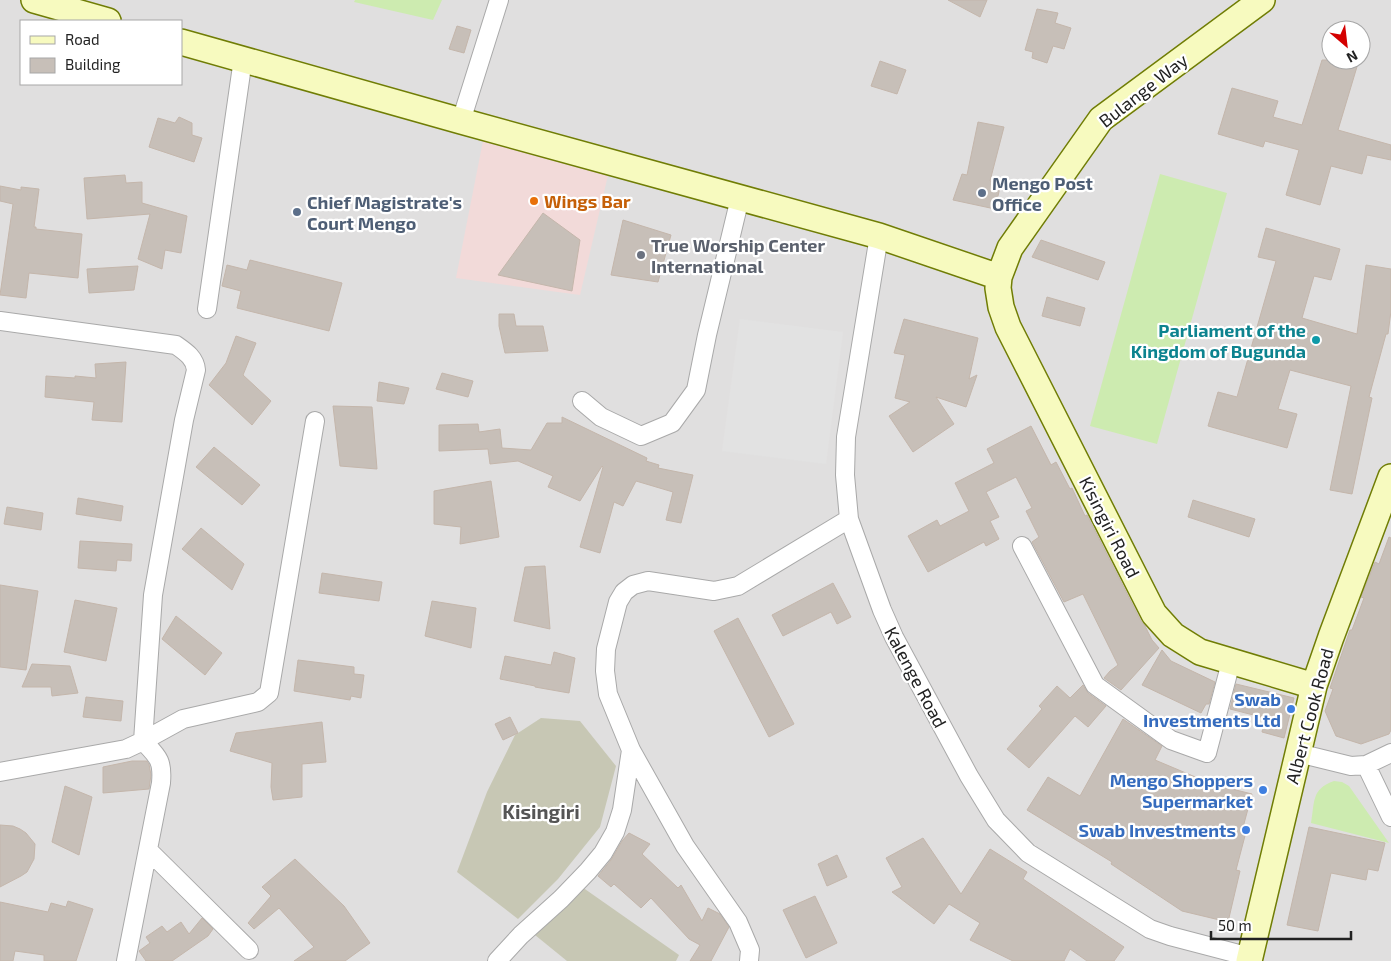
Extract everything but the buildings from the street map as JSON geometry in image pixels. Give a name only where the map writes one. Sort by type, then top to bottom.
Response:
[{"type":"main road","points":[[34,0],[104,20]]},
{"type":"main road","name":"Bulange Way","points":[[999,277],[1010,248],[1101,119],[1262,0]]},
{"type":"main road","points":[[182,42],[879,236],[999,277]]},
{"type":"main road","name":"Kisingiri Road","points":[[999,277],[998,288],[1001,307],[1008,327],[1154,614],[1173,636],[1200,652],[1314,686]]},
{"type":"main road","name":"Albert Cook Road","points":[[1250,959],[1314,686],[1391,477]]},
{"type":"street","points":[[460,121],[499,0]]},
{"type":"street","points":[[207,309],[243,60]]},
{"type":"street","points":[[582,401],[601,417],[641,436],[672,423],[696,390],[707,335],[740,198]]},
{"type":"street","name":"Kalenge Road","points":[[879,236],[846,437],[845,475],[849,519],[882,610],[894,637],[969,776],[996,820],[1028,852],[1150,929],[1250,959]]},
{"type":"street","points":[[0,321],[176,345],[187,352],[195,364],[196,370],[184,420],[153,595],[143,741],[157,757],[162,768],[161,783],[126,961]]},
{"type":"street","points":[[0,772],[126,749],[182,719],[258,702],[269,693],[316,421]]},
{"type":"street","points":[[749,961],[750,950],[738,922],[685,846],[631,750],[608,694],[605,671],[606,649],[618,602],[624,592],[633,585],[648,581],[714,591],[738,586],[849,519]]},
{"type":"street","points":[[1022,546],[1094,685],[1171,740],[1207,753],[1231,662]]},
{"type":"street","points":[[497,961],[521,935],[562,900],[603,853],[615,832],[622,810],[631,750]]},
{"type":"street","points":[[1298,753],[1351,766],[1366,766],[1391,753]]},
{"type":"street","points":[[1366,766],[1391,817]]},
{"type":"street","points":[[148,850],[248,950]]},
{"type":"shaded area","points":[[0,0],[1391,0],[1391,961],[0,961]]},
{"type":"shaded area","points":[[483,141],[608,175],[580,295],[456,278]]},
{"type":"shaded area","points":[[740,319],[843,332],[826,464],[722,451]]},
{"type":"shaded area","points":[[541,718],[580,721],[616,766],[600,827],[558,879],[518,919],[457,872],[487,792],[515,735]]},
{"type":"shaded area","points":[[582,887],[679,955],[676,961],[567,961],[535,935]]},
{"type":"green space","points":[[355,0],[442,0],[433,20],[354,2]]},
{"type":"green space","points":[[1160,174],[1227,193],[1157,444],[1090,426]]},
{"type":"green space","points":[[1334,781],[1342,782],[1349,786],[1389,843],[1311,823],[1315,797],[1321,788]]},
{"type":"place","name":"Mengo Post Office","points":[[982,193]]},
{"type":"place","name":"Wings Bar","points":[[534,201]]},
{"type":"place","name":"Chief Magistrate's Court Mengo","points":[[297,212]]},
{"type":"place","name":"True Worship Center International","points":[[641,255]]},
{"type":"place","name":"Parliament of the Kingdom of Bugunda","points":[[1316,340]]},
{"type":"place","name":"Swab Investments Ltd","points":[[1291,709]]},
{"type":"place","name":"Mengo Shoppers Supermarket","points":[[1263,790]]},
{"type":"place","name":"Swab Investments","points":[[1246,830]]},
{"type":"district","name":"Kisingiri","points":[[541,811]]}]
